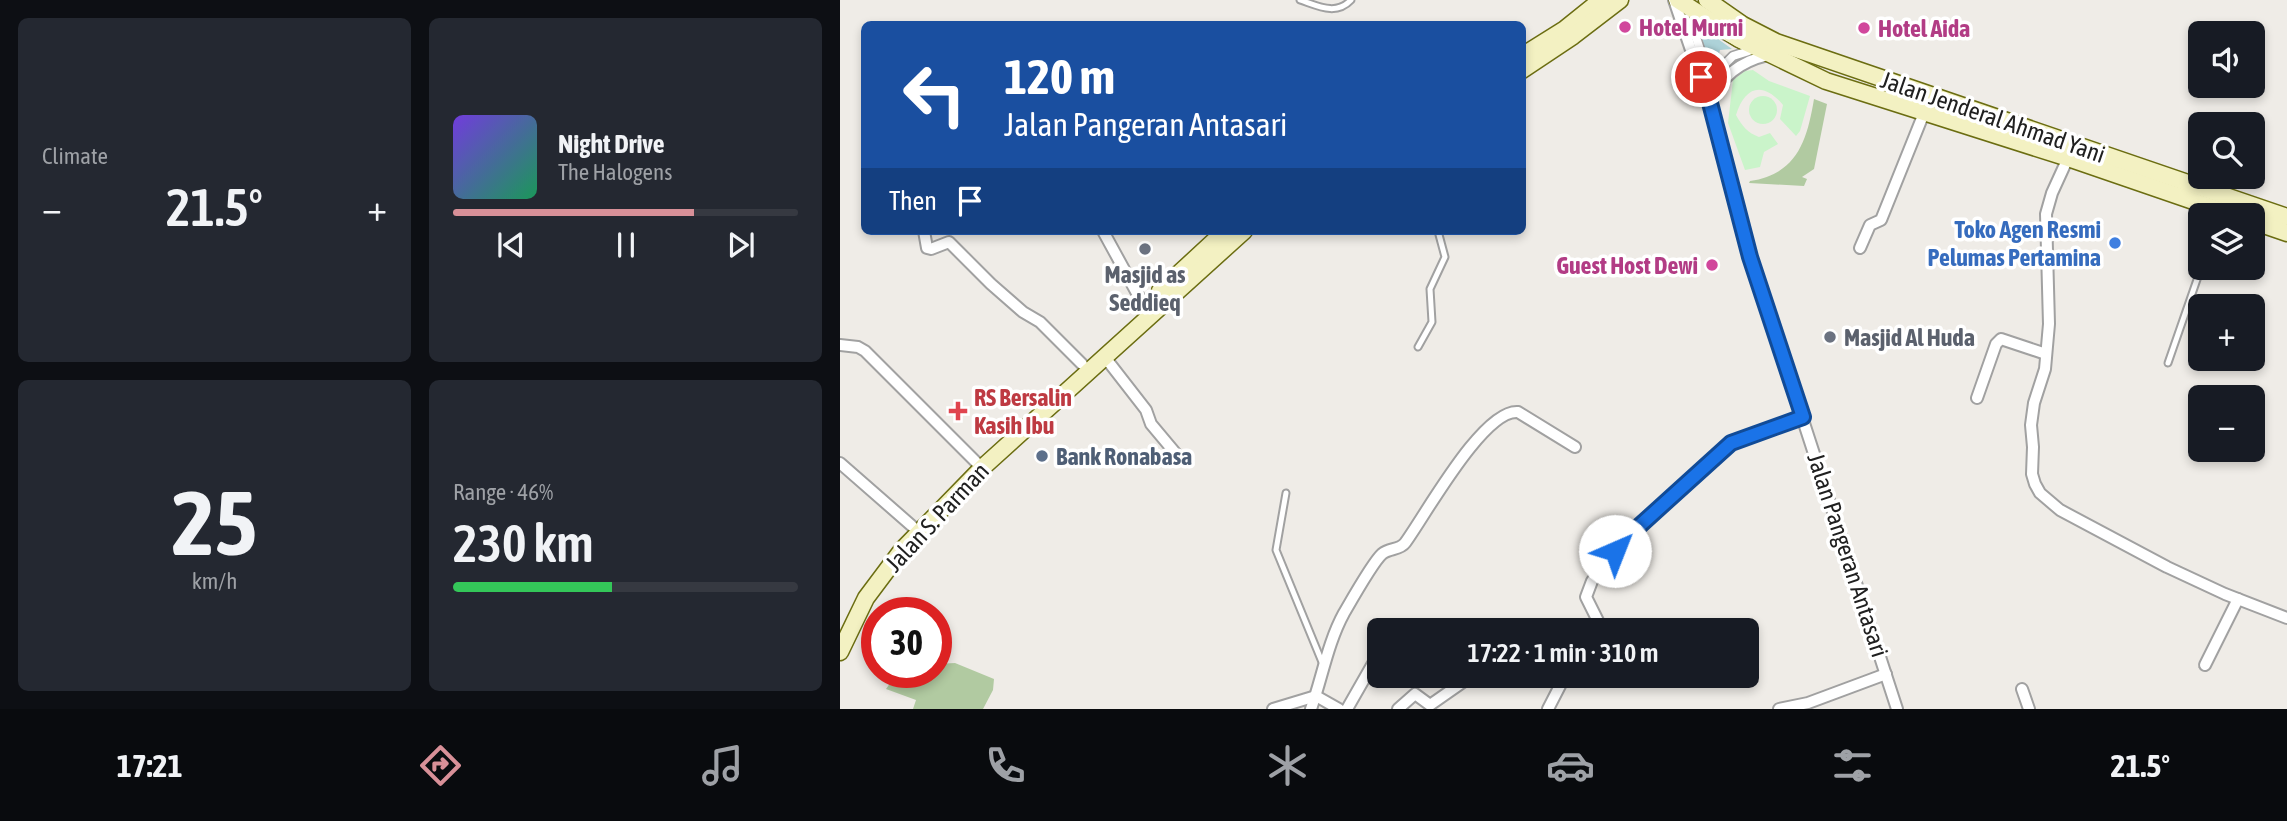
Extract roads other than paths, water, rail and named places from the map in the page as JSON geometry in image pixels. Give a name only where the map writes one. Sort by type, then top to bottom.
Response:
[{"type":"main road","points":[[1526,53],[1564,29],[1601,0]]},
{"type":"main road","points":[[1526,67],[1620,0]]},
{"type":"main road","name":"Jalan Jenderal Ahmad Yani","points":[[1676,0],[1768,55],[1826,81],[2068,158],[2193,203]]},
{"type":"main road","name":"Jalan Jenderal Ahmad Yani","points":[[1708,1],[1743,25],[1776,42],[2287,217]]},
{"type":"main road","points":[[2265,225],[2287,233]]},
{"type":"main road","name":"Jalan S. Parman","points":[[840,652],[866,598],[895,557],[979,465],[1082,364],[1221,235]]},
{"type":"main road","name":"Jalan S. Parman","points":[[840,628],[853,601],[881,559],[912,526],[1240,235]]},
{"type":"street","name":"Jalan Pangeran Antasari","points":[[1676,0],[1710,103],[1750,257],[1897,709]]},
{"type":"street","points":[[1707,26],[1752,50],[1733,56],[1716,73],[1708,74],[1693,28],[1707,26]]},
{"type":"street","points":[[1710,103],[1717,87],[1733,69],[1768,55]]},
{"type":"street","points":[[1860,248],[1870,225],[1881,220],[1924,113]]},
{"type":"street","points":[[2068,158],[2046,214],[2049,324],[2046,354],[2031,425],[2032,474],[2040,493],[2060,510],[2167,567],[2287,618]]},
{"type":"street","points":[[925,235],[928,248],[931,249],[949,242],[1082,364]]},
{"type":"street","points":[[1105,235],[1144,306]]},
{"type":"street","points":[[1976,398],[1996,344],[2001,339],[2046,354]]},
{"type":"street","points":[[840,345],[858,347],[865,351],[979,465]]},
{"type":"street","points":[[1104,356],[1146,410],[1150,424],[1177,455]]},
{"type":"street","points":[[1311,709],[1340,621],[1381,554],[1403,546],[1467,450],[1507,413],[1518,412],[1575,447]]},
{"type":"street","points":[[1596,618],[1586,597],[1592,581],[1625,539],[1731,443],[1803,417]]},
{"type":"street","points":[[840,463],[912,526]]},
{"type":"street","points":[[2205,666],[2238,599]]},
{"type":"street","points":[[1347,709],[1367,674]]},
{"type":"street","points":[[1779,709],[1808,703],[1886,674]]},
{"type":"street","points":[[1398,709],[1415,694],[1430,705],[1454,688]]},
{"type":"street","points":[[1548,709],[1559,688]]},
{"type":"street","points":[[2022,689],[2029,709]]},
{"type":"street","points":[[1273,709],[1316,696],[1339,709]]},
{"type":"lane","points":[[1300,0],[1328,10],[1339,9],[1351,0]]},
{"type":"lane","points":[[1418,348],[1432,322],[1430,289],[1445,257],[1439,235]]},
{"type":"lane","points":[[2168,363],[2196,280]]},
{"type":"lane","points":[[1286,493],[1277,541],[1278,558],[1324,669]]},
{"type":"water","points":[[1704,29],[1732,49],[1720,50],[1715,70],[1710,71],[1697,31]]},
{"type":"place","name":"Hotel Murni","points":[[1625,27]]},
{"type":"place","name":"Hotel Aida","points":[[1864,28]]},
{"type":"place","name":"Toko Agen Resmi Pelumas Pertamina","points":[[2115,243]]},
{"type":"place","name":"Masjid as Seddieq","points":[[1145,249]]},
{"type":"place","name":"Guest Host Dewi","points":[[1712,265]]},
{"type":"place","name":"Masjid Al Huda","points":[[1830,337]]},
{"type":"place","name":"RS Bersalin Kasih Ibu","points":[[958,411]]},
{"type":"place","name":"Bank Ronabasa","points":[[1042,456]]}]
